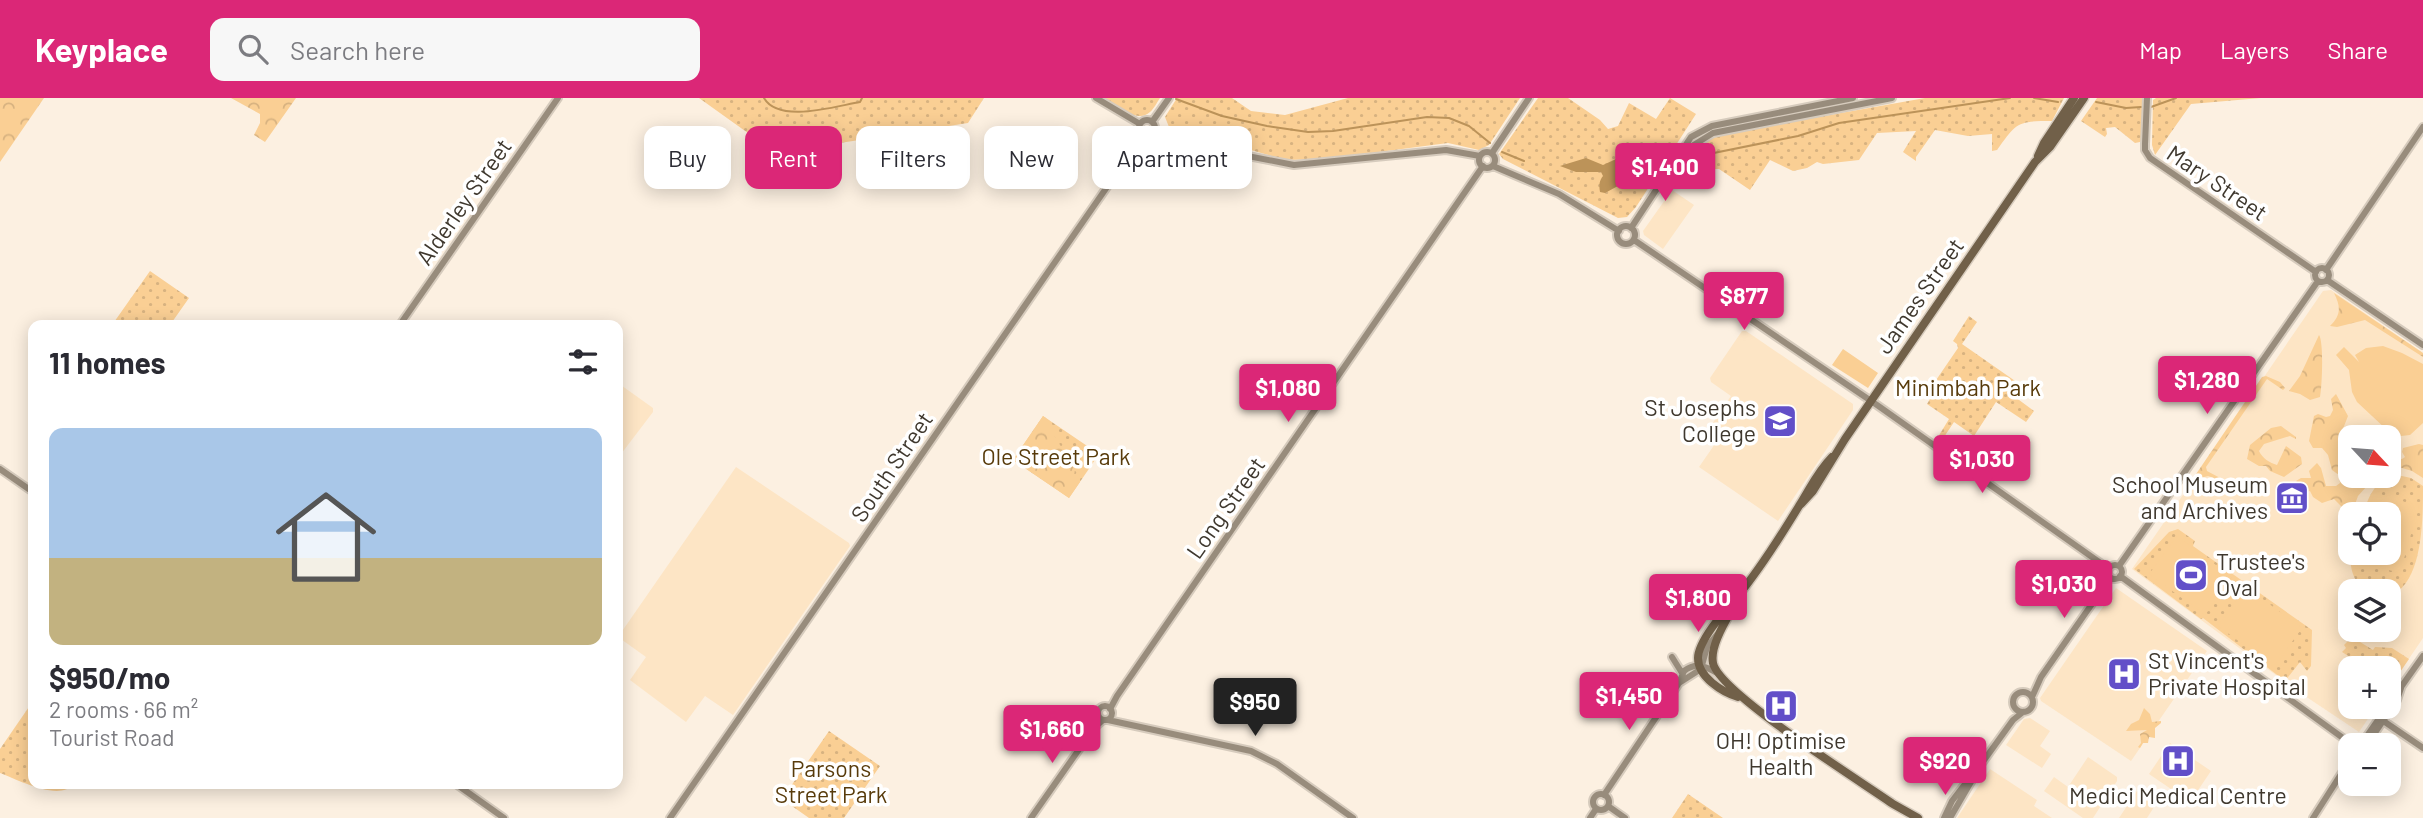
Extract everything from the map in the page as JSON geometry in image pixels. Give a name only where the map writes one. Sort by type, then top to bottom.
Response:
[{"type":"highway","name":"James Street","points":[[1701,667],[1698,656],[1702,644],[1740,594],[1801,504],[1823,466],[1837,451],[2035,162],[2044,143],[2074,98]]},
{"type":"highway","name":"James Street","points":[[2035,162],[2050,147],[2084,98]]},
{"type":"highway","name":"James Street","points":[[1717,673],[1713,663],[1713,650],[1740,594]]},
{"type":"highway","points":[[1701,667],[1709,680],[1731,695],[1741,698]]},
{"type":"highway","points":[[1717,673],[1741,698],[1893,804],[1918,818]]},
{"type":"highway","points":[[1893,804],[1907,818]]},
{"type":"street","name":"Alderley Street","points":[[403,320],[558,98]]},
{"type":"street","points":[[1096,98],[1140,124],[1145,121],[1152,122]]},
{"type":"street","points":[[1152,122],[1169,98]]},
{"type":"street","points":[[1492,153],[1529,98]]},
{"type":"street","points":[[1631,228],[1693,135],[1712,126],[1853,98]]},
{"type":"street","points":[[1683,152],[1713,133],[1892,98]]},
{"type":"street","name":"Mary Street","points":[[2147,98],[2145,144],[2150,158],[2316,272]]},
{"type":"street","points":[[1152,122],[1154,126]]},
{"type":"street","points":[[2326,270],[2423,127]]},
{"type":"street","points":[[1252,157],[1294,165],[1446,150],[1480,156],[1485,152],[1492,153]]},
{"type":"street","points":[[1492,153],[1495,161],[1493,166]]},
{"type":"street","points":[[1480,156],[1483,166],[1493,166],[1559,194],[1619,231]]},
{"type":"street","name":"Long Street","points":[[1031,818],[1106,715],[1483,166]]},
{"type":"street","name":"South Street","points":[[670,818],[1106,189]]},
{"type":"street","points":[[1625,227],[1631,228],[1635,234],[1634,240],[1629,244],[1622,243],[1618,237],[1619,231],[1625,227]]},
{"type":"street","points":[[1634,240],[1871,401],[2109,569],[2110,578],[2041,677],[2032,697],[2032,707],[2006,729],[1955,797],[1944,818]]},
{"type":"street","points":[[2318,281],[2315,278],[2316,272],[2320,269],[2326,270]]},
{"type":"street","points":[[2326,270],[2329,275],[2327,280]]},
{"type":"street","points":[[2318,281],[2327,280]]},
{"type":"street","points":[[2327,280],[2423,345]]},
{"type":"street","points":[[2119,566],[2318,281]]},
{"type":"street","points":[[0,469],[28,489]]},
{"type":"street","points":[[2109,569],[2113,565],[2119,566]]},
{"type":"street","points":[[2119,566],[2120,576]]},
{"type":"street","points":[[2110,578],[2120,576]]},
{"type":"street","points":[[2120,576],[2338,734]]},
{"type":"street","name":"James Street","points":[[1701,667],[1709,643],[1717,631],[1722,630]]},
{"type":"street","points":[[2401,688],[2423,656]]},
{"type":"street","points":[[1672,657],[1682,673]]},
{"type":"street","points":[[1604,795],[1679,683],[1682,673],[1689,667],[1701,667],[1717,673]]},
{"type":"street","points":[[1679,683],[1701,667]]},
{"type":"street","points":[[2006,729],[2015,706],[2015,696],[2041,677]]},
{"type":"street","points":[[2024,692],[2032,697]]},
{"type":"street","points":[[2015,706],[2023,712]]},
{"type":"street","points":[[1106,715],[1129,723],[1258,753],[1353,818]]},
{"type":"street","points":[[2372,733],[2381,719],[2423,748]]},
{"type":"street","points":[[1950,818],[1982,763]]},
{"type":"street","points":[[2313,818],[2338,779]]},
{"type":"street","points":[[2325,800],[2338,783]]},
{"type":"street","points":[[463,789],[504,818]]},
{"type":"street","points":[[1608,806],[1597,809],[1593,806],[1593,799],[1598,794],[1604,795],[1608,806],[1625,818]]},
{"type":"street","points":[[1590,818],[1597,809]]},
{"type":"shaded area","points":[[1675,146],[1679,149],[1671,161],[1663,162],[1648,179],[1627,181],[1605,193],[1600,192],[1603,176],[1601,172],[1576,172],[1560,166],[1586,158],[1603,165],[1627,154],[1656,155]]},
{"type":"shaded area","points":[[1672,190],[1694,205],[1663,249],[1644,235],[1643,231]]},
{"type":"shaded area","points":[[2331,290],[2423,353],[2423,638],[2401,670],[2401,656],[2338,656],[2338,718],[2132,569],[2323,291]]},
{"type":"shaded area","name":"St Josephs College","points":[[1742,331],[1746,331],[1853,404],[1853,410],[1778,521],[1699,467],[1717,441],[1706,433],[1731,396],[1711,382],[1710,378]]},
{"type":"shaded area","points":[[623,387],[653,408],[653,412],[623,451]]},
{"type":"shaded area","points":[[736,467],[849,543],[850,546],[733,715],[705,696],[686,722],[630,680],[646,657],[623,641],[623,630]]},
{"type":"shaded area","name":"St Vincent's Private Hospital","points":[[2116,588],[2207,651],[2131,761],[2040,698]]},
{"type":"shaded area","points":[[2030,718],[2050,731],[2040,746],[2051,754],[2042,768],[2006,745],[2024,719]]},
{"type":"shaded area","points":[[2340,719],[2368,719],[2359,732]]},
{"type":"shaded area","points":[[2170,743],[2211,771],[2190,802],[2149,774]]},
{"type":"shaded area","points":[[2088,757],[2117,777],[2117,781],[2093,818],[2083,818],[2044,791],[2054,777],[2068,787]]},
{"type":"shaded area","points":[[1990,769],[2037,800],[2034,806],[2052,818],[1957,818]]},
{"type":"shaded area","points":[[2137,791],[2156,804],[2147,818],[2119,818]]},
{"type":"green space","points":[[0,98],[44,98],[0,162]]},
{"type":"green space","points":[[231,98],[296,98],[265,142],[254,135],[260,123],[260,114]]},
{"type":"green space","points":[[699,98],[984,98],[968,123],[949,126],[856,126],[856,140],[842,143],[842,126],[745,126],[745,131]]},
{"type":"green space","points":[[1104,98],[1160,98],[1150,112],[1139,116],[1120,109]]},
{"type":"green space","points":[[1177,98],[1232,98],[1251,111],[1285,115],[1348,98],[1520,98],[1489,145],[1479,150],[1448,143],[1325,159],[1286,160],[1252,150],[1252,126],[1169,126],[1165,117]]},
{"type":"green space","points":[[1538,98],[1568,98],[1600,120],[1608,129],[1618,126],[1629,103],[1656,119],[1670,98],[1696,114],[1636,207],[1627,217],[1618,218],[1503,159],[1499,154]]},
{"type":"green space","points":[[1925,98],[2064,98],[2052,121],[2019,125],[1997,150],[1992,151],[1992,134],[1968,136],[1935,130],[1916,161],[1903,152],[1916,131],[1877,133],[1859,160],[1823,164],[1817,162],[1807,168],[1793,171],[1770,160],[1750,190],[1719,169],[1685,169],[1680,165],[1699,146],[1724,134]]},
{"type":"green space","points":[[2097,98],[2142,98],[2144,102],[2140,142],[2135,143],[2115,127],[2106,128],[2105,137],[2081,121]]},
{"type":"green space","points":[[2261,98],[2191,104],[2155,155],[2152,145],[2153,100]]},
{"type":"green space","points":[[150,271],[189,298],[174,320],[116,320]]},
{"type":"green space","points":[[2334,293],[2423,353],[2423,357],[2365,320],[2337,327],[2330,326],[2339,311]]},
{"type":"green space","name":"Minimbah Park","points":[[1969,316],[1977,322],[1962,344],[2018,383],[2011,394],[2034,411],[2026,422],[1996,402],[1974,436],[1954,422],[1942,440],[1938,437],[1949,419],[1927,404],[1936,389],[1932,386],[1958,348],[1953,341]]},
{"type":"green space","points":[[2319,335],[2322,355],[2321,392],[2320,397],[2310,400],[2289,391],[2300,376]]},
{"type":"green space","points":[[2383,346],[2423,364],[2423,423],[2410,435],[2401,436],[2401,425],[2382,425],[2357,402],[2352,392],[2349,370],[2336,355],[2344,347],[2359,362],[2355,355],[2366,348]]},
{"type":"green space","points":[[1843,349],[1878,373],[1868,388],[1832,365]]},
{"type":"green space","points":[[2262,377],[2280,382],[2285,388],[2283,390],[2267,379],[2206,467],[2207,471],[2222,479],[2222,482],[2214,492],[2211,490],[2217,482],[2214,478],[2208,476],[2192,480]]},
{"type":"green space","points":[[2336,394],[2348,416],[2344,425],[2338,425],[2338,474],[2332,470],[2328,455],[2322,448],[2313,448],[2309,441],[2314,416],[2330,416],[2333,410],[2331,399]]},
{"type":"green space","name":"Ole Street Park","points":[[1043,416],[1099,454],[1069,498],[1013,460]]},
{"type":"green space","name":"Ole Street Park","points":[[1043,416],[1050,421],[1050,430],[1066,452],[1065,457],[1071,458],[1070,465],[1075,468],[1074,477],[1080,482],[1069,498],[1013,460]]},
{"type":"green space","points":[[2281,426],[2296,439],[2290,436],[2264,444],[2259,451],[2266,460],[2277,465],[2286,446],[2301,457],[2302,464],[2284,477],[2247,459],[2250,445],[2271,428]]},
{"type":"green space","points":[[2423,445],[2423,478],[2401,468],[2401,459],[2405,457],[2403,448]]},
{"type":"green space","points":[[2317,463],[2326,486],[2365,488],[2356,502],[2338,503],[2334,499],[2322,503],[2313,497],[2310,491],[2303,493],[2305,486],[2296,481],[2311,478],[2309,471]]},
{"type":"green space","points":[[2401,476],[2411,478],[2423,486],[2419,549],[2409,579],[2401,588],[2401,579],[2355,579],[2351,565],[2401,565],[2401,502],[2367,502],[2375,488],[2401,488]]},
{"type":"green space","points":[[2374,493],[2419,506],[2400,573],[2370,565],[2401,565],[2401,502],[2371,502]]},
{"type":"green space","points":[[2178,529],[2195,541],[2193,546],[2312,630],[2311,666],[2307,671],[2300,662],[2285,681],[2134,569],[2169,532]]},
{"type":"green space","name":"Trustee's Oval","points":[[2177,536],[2232,577],[2205,615],[2149,574]]},
{"type":"green space","points":[[2246,587],[2302,628],[2274,667],[2218,626]]},
{"type":"green space","points":[[2347,642],[2360,642],[2373,650],[2375,647],[2392,648],[2409,659],[2401,671],[2401,656],[2348,656],[2342,652],[2346,648],[2344,645]]},
{"type":"green space","points":[[28,708],[28,784],[0,773],[0,749]]},
{"type":"green space","points":[[2144,708],[2150,714],[2152,722],[2161,723],[2155,728],[2155,738],[2149,737],[2148,743],[2143,743],[2140,748],[2140,734],[2147,730],[2126,731],[2131,724],[2139,720]]},
{"type":"green space","name":"Parsons Street Park","points":[[829,731],[880,766],[844,818],[809,818],[782,799]]},
{"type":"green space","points":[[1688,794],[1723,818],[1672,818]]},
{"type":"waterway","points":[[764,98],[771,106],[795,112],[837,107],[860,102],[862,98]]},
{"type":"waterway","points":[[1684,159],[1798,136],[1839,123],[2010,98]]},
{"type":"waterway","points":[[2034,98],[2058,102]]},
{"type":"waterway","points":[[2151,107],[2176,98]]},
{"type":"waterway","points":[[1176,99],[1222,116],[1308,132],[1333,131],[1427,117],[1449,118],[1469,126],[1490,143]]},
{"type":"waterway","points":[[2096,102],[2126,108],[2141,107]]},
{"type":"waterway","points":[[1502,152],[1524,161]]},
{"type":"place","name":"St Josephs College","points":[[1780,421]]},
{"type":"place","name":"School Museum and Archives","points":[[2292,498]]},
{"type":"place","name":"Trustee's Oval","points":[[2191,575]]},
{"type":"place","name":"St Vincent's Private Hospital","points":[[2124,674]]},
{"type":"place","name":"OH! Optimise Health","points":[[1781,706]]},
{"type":"place","name":"Medici Medical Centre","points":[[2178,761]]}]
